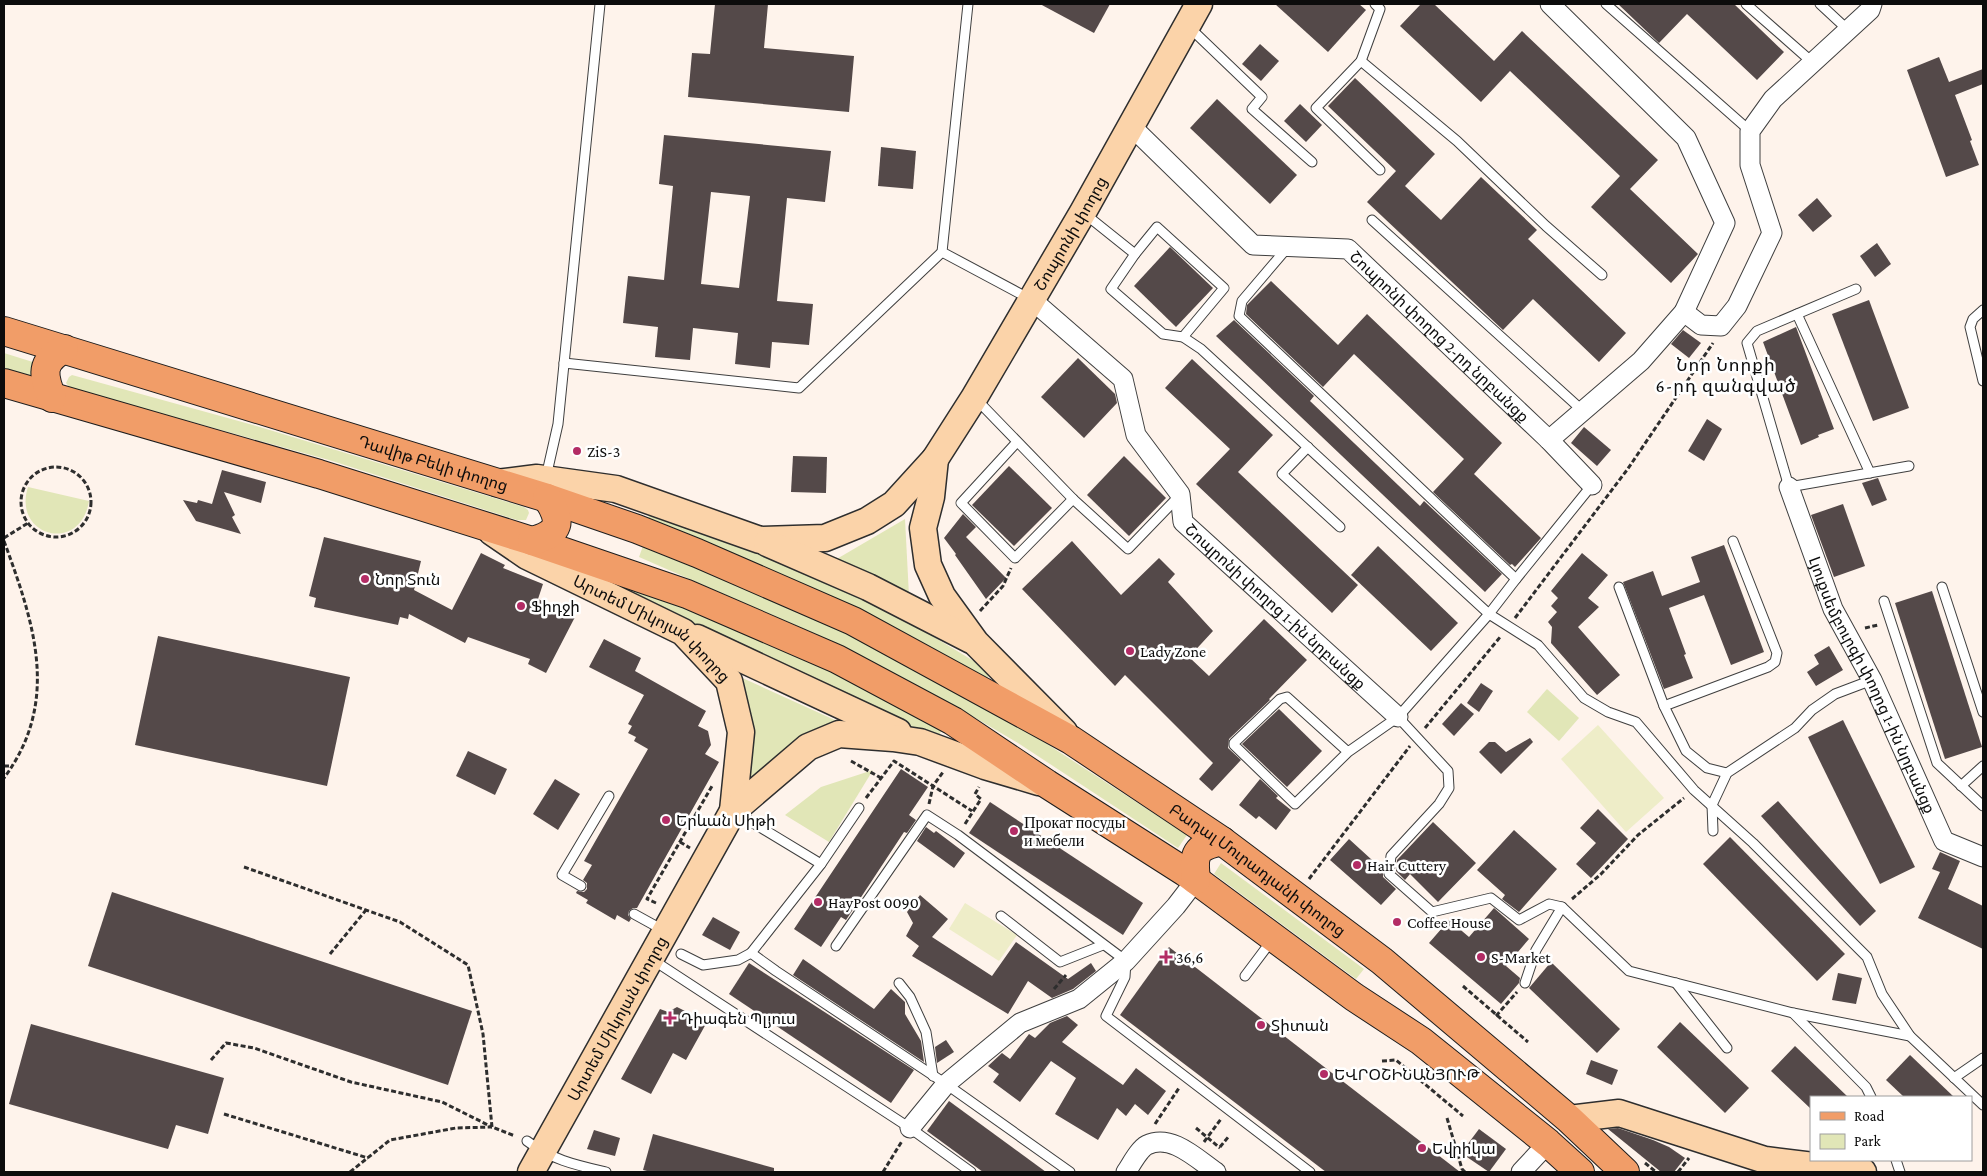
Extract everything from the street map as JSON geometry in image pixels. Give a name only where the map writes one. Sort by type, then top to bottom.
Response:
[{"type":"main road","name":"Շոպրոնի փողոց","points":[[760,540],[824,538],[867,521],[894,504],[935,459],[974,398],[1032,300],[1193,14]]},
{"type":"main road","name":"Դավիթ Բեկի փողոց","points":[[4,331],[497,483],[546,489],[637,529],[697,552],[853,621]]},
{"type":"main road","points":[[52,398],[45,380],[46,368],[52,358],[64,349]]},
{"type":"main road","points":[[4,383],[319,474],[532,541],[687,594],[837,659],[953,721],[1196,880],[1354,997],[1421,1041],[1548,1143],[1580,1172]]},
{"type":"main road","points":[[935,459],[931,497],[924,528],[928,564],[942,596],[976,643],[1071,740]]},
{"type":"main road","points":[[532,541],[548,536],[555,526],[555,511],[546,489],[616,489],[760,540],[868,587],[976,643]]},
{"type":"main road","name":"Արտեմ Միկոյան փողոց","points":[[484,526],[527,556],[683,632],[729,681],[741,732],[733,811]]},
{"type":"main road","name":"Բադալ Մուրադյանի փողոց","points":[[853,621],[1071,740],[1222,841],[1382,960],[1568,1119],[1625,1172]]},
{"type":"main road","points":[[683,632],[920,742]]},
{"type":"main road","name":"Արտեմ Միկոյան փողոց","points":[[534,1156],[665,932],[733,811],[808,747],[840,734],[920,742],[985,766],[1047,784]]},
{"type":"main road","points":[[1196,880],[1194,865],[1197,851],[1204,846],[1222,841]]},
{"type":"main road","points":[[1354,997],[1368,994],[1378,987],[1383,974],[1382,960]]},
{"type":"main road","points":[[1568,1119],[1619,1114],[1765,1160],[1863,1172]]},
{"type":"street","points":[[1549,440],[1641,361],[1684,312],[1725,223],[1686,138],[1550,4]]},
{"type":"street","points":[[1684,312],[1701,325],[1720,326],[1737,306],[1772,233],[1750,165],[1750,131],[1773,99],[1870,10],[1872,4]]},
{"type":"street","name":"Շոպրոնի փողոց 2-րդ նրբանցք","points":[[1131,126],[1252,246],[1348,249],[1549,440],[1592,485]]},
{"type":"street","points":[[1032,300],[1123,379],[1136,435],[1180,494]]},
{"type":"street","name":"Լյուքսեմբուրգի փողոց 1-ին նրբանցք","points":[[1789,487],[1833,609],[1872,680],[1944,841],[1983,858]]},
{"type":"street","name":"Շոպրոնի փողոց 1-ին նրբանցք","points":[[1180,494],[1183,522],[1398,717]]},
{"type":"street","points":[[910,1128],[939,1080],[1020,1023],[1078,999],[1126,961],[1176,906],[1196,880]]},
{"type":"street","points":[[1126,1172],[1146,1146],[1163,1141],[1215,1164]]},
{"type":"street","points":[[1521,1172],[1548,1143]]},
{"type":"lane","points":[[546,489],[558,424],[600,4]]},
{"type":"lane","points":[[564,363],[799,388],[942,252],[968,4]]},
{"type":"lane","points":[[1375,4],[1380,9],[1361,61],[1316,108],[1380,170]]},
{"type":"lane","points":[[1606,4],[1750,131]]},
{"type":"lane","points":[[1746,4],[1812,62]]},
{"type":"lane","points":[[1820,4],[1848,30]]},
{"type":"lane","points":[[1193,14],[1262,98],[1252,109],[1312,162]]},
{"type":"lane","points":[[1361,61],[1457,141],[1546,226],[1602,275]]},
{"type":"lane","points":[[1083,212],[1135,254]]},
{"type":"lane","points":[[1372,220],[1583,411]]},
{"type":"lane","points":[[1183,338],[1224,288],[1157,227],[1135,254],[1111,289],[1163,334],[1183,338],[1201,349],[1489,614],[1538,645],[1584,698],[1608,712],[1636,722],[1694,790],[1753,842],[1866,958],[1882,994],[1910,1036],[1983,1105]]},
{"type":"lane","points":[[1288,247],[1242,301],[1240,316],[1516,579]]},
{"type":"lane","points":[[942,252],[1032,300]]},
{"type":"lane","points":[[1856,289],[1757,331],[1747,343],[1789,487],[1908,466]]},
{"type":"lane","points":[[1983,310],[1973,319],[1970,327],[1983,381]]},
{"type":"lane","points":[[1797,314],[1870,473]]},
{"type":"lane","points":[[974,398],[1073,499],[1128,549],[1180,494]]},
{"type":"lane","points":[[1018,442],[961,503],[1016,558],[1073,499]]},
{"type":"lane","points":[[1308,447],[1282,474],[1340,527]]},
{"type":"lane","points":[[1348,752],[1287,697],[1280,699],[1234,743],[1234,746],[1295,804],[1348,752],[1398,717],[1489,614],[1592,485]]},
{"type":"lane","points":[[1664,706],[1768,667],[1775,662],[1777,653],[1734,541]]},
{"type":"lane","points":[[1619,587],[1664,706],[1686,751],[1707,768],[1728,773]]},
{"type":"lane","points":[[1942,587],[1983,712]]},
{"type":"lane","points":[[1884,601],[1937,763],[1983,806]]},
{"type":"lane","points":[[1713,831],[1712,805],[1728,773],[1796,728],[1812,710],[1835,694],[1872,680]]},
{"type":"lane","points":[[1398,717],[1448,771],[1449,788],[1439,804],[1391,856],[1389,874],[1432,912],[1491,898],[1519,920],[1549,904],[1562,907],[1629,971],[1793,1013],[1910,1036]]},
{"type":"lane","points":[[1961,786],[1983,766]]},
{"type":"lane","points":[[580,886],[562,875],[609,796]]},
{"type":"lane","points":[[681,954],[703,965],[738,960],[751,953],[821,864],[858,808]]},
{"type":"lane","points":[[733,811],[821,864]]},
{"type":"lane","points":[[836,946],[927,815],[958,835],[1126,961],[1125,977],[1106,1016],[1310,1172]]},
{"type":"lane","points":[[1525,982],[1536,950],[1562,907]]},
{"type":"lane","points":[[634,914],[665,932]]},
{"type":"lane","points":[[1001,916],[1060,962],[1103,945]]},
{"type":"lane","points":[[1245,976],[1274,938]]},
{"type":"lane","points":[[751,953],[776,972],[939,1080],[1070,1172]]},
{"type":"lane","points":[[650,958],[910,1128],[970,1172]]},
{"type":"lane","points":[[899,982],[910,997],[926,1032],[939,1080]]},
{"type":"lane","points":[[1676,983],[1727,1048]]},
{"type":"lane","points":[[1793,1013],[1866,1087],[1870,1096]]},
{"type":"lane","points":[[1954,1078],[1983,1058]]},
{"type":"lane","points":[[534,1156],[606,1172]]},
{"type":"path","points":[[1307,882],[1418,737],[1508,626],[1627,470],[1712,345]]},
{"type":"path","points":[[55,466],[78,474],[86,483],[90,496],[90,510],[86,521],[67,536],[57,537],[39,531],[28,523],[22,510],[22,493],[28,480],[35,474],[55,466]]},
{"type":"path","points":[[4,778],[13,766],[31,726],[36,702],[38,656],[19,581],[4,540],[28,523]]},
{"type":"path","points":[[976,615],[1003,586],[1016,558]]},
{"type":"path","points":[[1860,630],[1890,621]]},
{"type":"path","points":[[851,761],[881,778]]},
{"type":"path","points":[[858,808],[894,761],[972,811]]},
{"type":"path","points":[[4,766],[13,766]]},
{"type":"path","points":[[927,815],[933,786],[943,771]]},
{"type":"path","points":[[958,835],[981,799],[975,794],[980,784]]},
{"type":"path","points":[[1584,889],[1638,835],[1694,790]]},
{"type":"path","points":[[661,906],[647,899],[707,794]]},
{"type":"path","points":[[244,867],[400,922],[468,965],[483,1034],[492,1127]]},
{"type":"path","points":[[330,954],[366,910]]},
{"type":"path","points":[[1496,1016],[1525,982]]},
{"type":"path","points":[[1463,986],[1528,1042]]},
{"type":"path","points":[[211,1060],[226,1043],[254,1048],[351,1082],[442,1102],[492,1127],[534,1156]]},
{"type":"path","points":[[1382,1061],[1396,1060],[1462,1116]]},
{"type":"path","points":[[1151,1129],[1180,1087]]},
{"type":"path","points":[[224,1114],[368,1158]]},
{"type":"path","points":[[1447,1118],[1462,1169],[1465,1172]]},
{"type":"path","points":[[1212,1131],[1220,1119]]},
{"type":"path","points":[[350,1172],[390,1140],[456,1128],[492,1127]]},
{"type":"path","points":[[882,1172],[910,1128]]},
{"type":"path","points":[[1196,1128],[1220,1148]]},
{"type":"path","points":[[1215,1164],[1220,1148],[1229,1136]]},
{"type":"path","points":[[1678,1172],[1693,1154]]},
{"type":"green space","points":[[4,353],[36,363],[33,376],[4,368]]},
{"type":"green space","points":[[72,375],[253,425],[524,507],[529,513],[526,520],[517,520],[329,460],[70,388],[66,383]]},
{"type":"green space","points":[[28,487],[89,501],[83,518],[73,528],[62,533],[49,533],[38,527],[30,517],[26,504]]},
{"type":"green space","points":[[651,508],[824,577],[909,622],[992,672],[987,678],[819,596],[648,518]]},
{"type":"green space","points":[[905,519],[909,596],[835,560]]},
{"type":"green space","points":[[643,546],[823,621],[855,637],[1027,731],[1187,835],[1178,848],[1018,743],[967,713],[816,634],[639,557]]},
{"type":"green space","points":[[630,582],[770,641],[855,684],[941,731],[939,737],[904,726],[624,595]]},
{"type":"green space","points":[[738,676],[837,721],[792,747],[745,786]]},
{"type":"green space","points":[[1547,689],[1579,718],[1559,741],[1527,712]]},
{"type":"green space","points":[[1598,725],[1664,798],[1626,832],[1561,759]]},
{"type":"green space","points":[[873,770],[829,842],[785,815],[821,787]]},
{"type":"green space","points":[[1221,863],[1364,969],[1356,979],[1214,874]]},
{"type":"green space","points":[[965,903],[1017,935],[999,961],[949,929]]},
{"type":"building","points":[[715,4],[768,4],[764,48],[854,56],[849,112],[688,97],[692,53],[710,54]]},
{"type":"building","points":[[1040,4],[1110,4],[1094,33]]},
{"type":"building","points":[[1275,4],[1359,4],[1366,10],[1328,52]]},
{"type":"building","points":[[1421,4],[1434,4],[1494,61],[1522,31],[1658,160],[1630,189],[1698,254],[1671,283],[1591,207],[1620,176],[1510,71],[1481,102],[1400,26]]},
{"type":"building","points":[[1618,4],[1734,4],[1784,52],[1757,80],[1687,14],[1659,43]]},
{"type":"building","points":[[1260,44],[1279,61],[1261,81],[1242,64]]},
{"type":"building","points":[[1939,57],[1949,82],[1983,69],[1983,84],[1955,95],[1979,165],[1946,177],[1907,70]]},
{"type":"building","points":[[1355,78],[1435,154],[1405,186],[1441,220],[1481,177],[1537,230],[1528,239],[1626,333],[1599,362],[1533,299],[1503,330],[1367,202],[1396,171],[1328,106]]},
{"type":"building","points":[[1217,99],[1297,175],[1270,204],[1190,128]]},
{"type":"building","points":[[1300,104],[1322,125],[1306,142],[1284,121]]},
{"type":"building","points":[[664,135],[831,151],[825,202],[787,198],[777,301],[813,304],[809,345],[772,342],[770,368],[735,364],[738,333],[693,328],[690,360],[655,357],[658,327],[623,323],[628,276],[664,280],[673,186],[659,184]],"holes":[[[711,192],[750,196],[739,288],[701,284]]]},
{"type":"building","points":[[881,147],[916,151],[913,189],[878,186]]},
{"type":"building","points":[[1817,198],[1832,216],[1813,232],[1798,215]]},
{"type":"building","points":[[1877,243],[1891,264],[1875,277],[1860,256]]},
{"type":"building","points":[[1170,247],[1213,288],[1176,327],[1134,286]]},
{"type":"building","points":[[1271,281],[1338,345],[1367,314],[1502,443],[1474,474],[1541,538],[1515,567],[1512,564],[1510,565],[1433,492],[1464,459],[1354,354],[1323,387],[1246,314],[1247,305]]},
{"type":"building","points":[[1869,300],[1909,408],[1873,421],[1832,314]]},
{"type":"building","points":[[1234,320],[1314,396],[1310,401],[1420,506],[1424,501],[1502,574],[1485,592],[1216,336]]},
{"type":"building","points":[[1796,327],[1834,429],[1818,435],[1819,437],[1801,445],[1763,342]]},
{"type":"building","points":[[1683,330],[1701,343],[1689,358],[1671,344]]},
{"type":"building","points":[[1078,358],[1115,394],[1117,403],[1084,438],[1041,397]]},
{"type":"building","points":[[1192,359],[1273,435],[1238,472],[1358,585],[1332,613],[1196,484],[1230,449],[1165,388]]},
{"type":"building","points":[[1707,419],[1722,429],[1704,461],[1688,451]]},
{"type":"building","points":[[1584,427],[1611,450],[1597,466],[1571,443]]},
{"type":"building","points":[[793,456],[827,457],[826,493],[791,492]]},
{"type":"building","points":[[1124,456],[1166,498],[1129,536],[1087,495]]},
{"type":"building","points":[[1009,466],[1052,508],[1014,546],[972,505]]},
{"type":"building","points":[[222,470],[266,482],[261,503],[224,492],[235,515],[232,517],[241,534],[196,521],[183,500],[197,503],[198,500],[212,504]]},
{"type":"building","points":[[1878,478],[1887,500],[1872,506],[1862,483]]},
{"type":"building","points":[[1843,504],[1865,566],[1834,577],[1811,515]]},
{"type":"building","points":[[963,514],[976,527],[966,537],[1006,578],[986,599],[944,538]]},
{"type":"building","points":[[324,537],[421,561],[414,590],[452,610],[481,553],[505,565],[503,568],[543,584],[538,599],[575,617],[546,673],[528,664],[530,659],[468,637],[465,643],[409,614],[408,619],[400,617],[398,625],[314,607],[316,598],[309,596]]},
{"type":"building","points":[[1072,541],[1121,595],[1159,558],[1175,574],[1168,582],[1213,631],[1189,657],[1209,676],[1264,619],[1307,660],[1270,700],[1229,739],[1228,748],[1241,760],[1212,791],[1199,779],[1213,763],[1125,675],[1115,686],[1022,589]]},
{"type":"building","points":[[1724,545],[1764,652],[1731,665],[1704,595],[1669,608],[1693,678],[1664,689],[1623,582],[1653,571],[1662,596],[1700,582],[1691,557]]},
{"type":"building","points":[[1378,546],[1458,623],[1431,651],[1351,575]]},
{"type":"building","points":[[1582,553],[1608,575],[1588,598],[1599,607],[1578,627],[1620,675],[1597,695],[1551,643],[1552,627],[1548,622],[1557,612],[1551,606],[1558,598],[1551,591]]},
{"type":"building","points":[[1932,591],[1982,747],[1945,759],[1895,603]]},
{"type":"building","points":[[158,636],[350,677],[327,786],[135,745]]},
{"type":"building","points":[[604,639],[641,658],[635,671],[706,711],[698,726],[708,731],[711,745],[705,754],[719,762],[637,908],[629,911],[628,915],[631,919],[629,922],[617,915],[615,920],[586,903],[588,900],[576,893],[577,891],[584,892],[587,889],[587,883],[583,880],[592,865],[584,861],[648,749],[634,741],[636,737],[628,733],[632,726],[628,724],[644,695],[589,667]]},
{"type":"building","points":[[1829,646],[1843,670],[1816,686],[1807,672],[1819,664],[1814,655]]},
{"type":"building","points":[[1481,683],[1493,691],[1479,712],[1467,703]]},
{"type":"building","points":[[1461,703],[1474,714],[1454,736],[1442,724]]},
{"type":"building","points":[[1279,709],[1322,751],[1287,787],[1242,744]]},
{"type":"building","points":[[1843,720],[1915,867],[1880,884],[1808,737]]},
{"type":"building","points":[[1530,738],[1533,742],[1501,774],[1479,752],[1489,742],[1495,742],[1506,752]]},
{"type":"building","points":[[468,751],[507,769],[495,795],[456,776]]},
{"type":"building","points":[[901,769],[928,787],[909,815],[916,820],[907,833],[904,832],[846,920],[841,917],[821,947],[794,929]]},
{"type":"building","points":[[555,779],[580,794],[558,830],[533,814]]},
{"type":"building","points":[[1260,779],[1278,796],[1276,798],[1291,810],[1276,830],[1259,816],[1256,819],[1239,805]]},
{"type":"building","points":[[1778,801],[1876,911],[1860,926],[1761,816]]},
{"type":"building","points":[[990,802],[1143,903],[1123,935],[969,833]]},
{"type":"building","points":[[1598,809],[1628,839],[1591,878],[1576,864],[1596,843],[1580,828]]},
{"type":"building","points":[[1433,822],[1476,863],[1438,902],[1410,874],[1405,880],[1396,871],[1397,860]]},
{"type":"building","points":[[926,827],[934,833],[936,831],[965,853],[954,868],[917,841]]},
{"type":"building","points":[[1514,830],[1557,869],[1519,912],[1502,899],[1505,895],[1477,870]]},
{"type":"building","points":[[1730,837],[1845,954],[1817,981],[1703,864]]},
{"type":"building","name":"Hair Cuttery","points":[[1349,839],[1383,870],[1383,877],[1396,889],[1381,905],[1330,860]]},
{"type":"building","points":[[1940,852],[1960,861],[1948,889],[1983,906],[1983,949],[1918,918],[1940,872],[1932,869]]},
{"type":"building","points":[[112,892],[472,1011],[448,1085],[88,966]]},
{"type":"building","points":[[920,895],[948,919],[932,937],[992,976],[1016,942],[1068,979],[1091,963],[1096,971],[1073,989],[1052,998],[1028,981],[1008,1014],[912,956],[919,946],[906,936],[913,923],[907,912]]},
{"type":"building","points":[[1494,908],[1529,939],[1506,966],[1520,978],[1519,983],[1501,1004],[1429,943],[1449,920],[1469,937]]},
{"type":"building","points":[[713,917],[740,932],[730,950],[702,935]]},
{"type":"building","points":[[1169,947],[1460,1172],[1326,1172],[1120,1015]]},
{"type":"building","points":[[803,959],[874,1009],[891,989],[905,1002],[905,1014],[921,1041],[924,1062],[793,975]]},
{"type":"building","points":[[1551,962],[1620,1029],[1597,1053],[1529,988]]},
{"type":"building","points":[[749,963],[914,1070],[891,1103],[729,994]]},
{"type":"building","points":[[1838,973],[1862,978],[1856,1004],[1832,1000]]},
{"type":"building","points":[[677,1007],[707,1022],[686,1060],[673,1053],[651,1094],[621,1079],[660,1009],[668,1012]]},
{"type":"building","points":[[1067,1016],[1078,1025],[1062,1042],[1123,1085],[1136,1068],[1166,1091],[1148,1115],[1135,1104],[1126,1116],[1117,1108],[1098,1140],[1055,1114],[1076,1078],[1051,1061],[1020,1102],[993,1082],[999,1074],[988,1066],[1002,1053],[1010,1059],[1029,1034],[1035,1038],[1050,1023]]},
{"type":"building","points":[[1680,1022],[1749,1088],[1725,1113],[1657,1047]]},
{"type":"building","points":[[31,1024],[224,1078],[208,1134],[176,1125],[168,1149],[9,1104]]},
{"type":"building","points":[[946,1040],[954,1052],[937,1063],[935,1047]]},
{"type":"building","points":[[1795,1046],[1847,1096],[1810,1096],[1810,1108],[1771,1071]]},
{"type":"building","points":[[1910,1055],[1953,1096],[1903,1096],[1886,1080]]},
{"type":"building","points":[[1591,1060],[1618,1070],[1612,1085],[1586,1074]]},
{"type":"building","points":[[949,1101],[1046,1172],[983,1172],[927,1131]]},
{"type":"building","points":[[1618,1128],[1669,1147],[1685,1158],[1674,1172],[1661,1172],[1608,1129]]},
{"type":"building","points":[[1479,1129],[1506,1149],[1489,1172],[1461,1153]]},
{"type":"building","points":[[594,1130],[620,1138],[615,1156],[587,1149]]},
{"type":"building","points":[[653,1134],[774,1168],[774,1172],[651,1172],[643,1170]]},
{"type":"place","name":"ZiS-3","points":[[577,451]]},
{"type":"place","name":"Նոր Տուն","points":[[365,579]]},
{"type":"place","name":"Ֆիդջի","points":[[521,606]]},
{"type":"place","name":"Lady Zone","points":[[1130,651]]},
{"type":"place","name":"Երևան Սիթի","points":[[666,820]]},
{"type":"place","name":"Прокат посуды и мебели","points":[[1014,831]]},
{"type":"place","name":"Hair Cuttery","points":[[1357,865]]},
{"type":"place","name":"HayPost 0090","points":[[818,902]]},
{"type":"place","name":"Coffee House","points":[[1397,922]]},
{"type":"place","name":"36,6","points":[[1166,957]]},
{"type":"place","name":"S-Market","points":[[1481,957]]},
{"type":"place","name":"Դիագեն Պլյուս","points":[[670,1018]]},
{"type":"place","name":"Տիտան","points":[[1261,1025]]},
{"type":"place","name":"ԵՎՐՕՇԻՆԱՆՅՈՒԹ","points":[[1324,1074]]},
{"type":"place","name":"Եվրիկա","points":[[1422,1148]]},
{"type":"district","name":"Նոր Նորքի 6-րդ զանգված","points":[[1726,375]]}]
